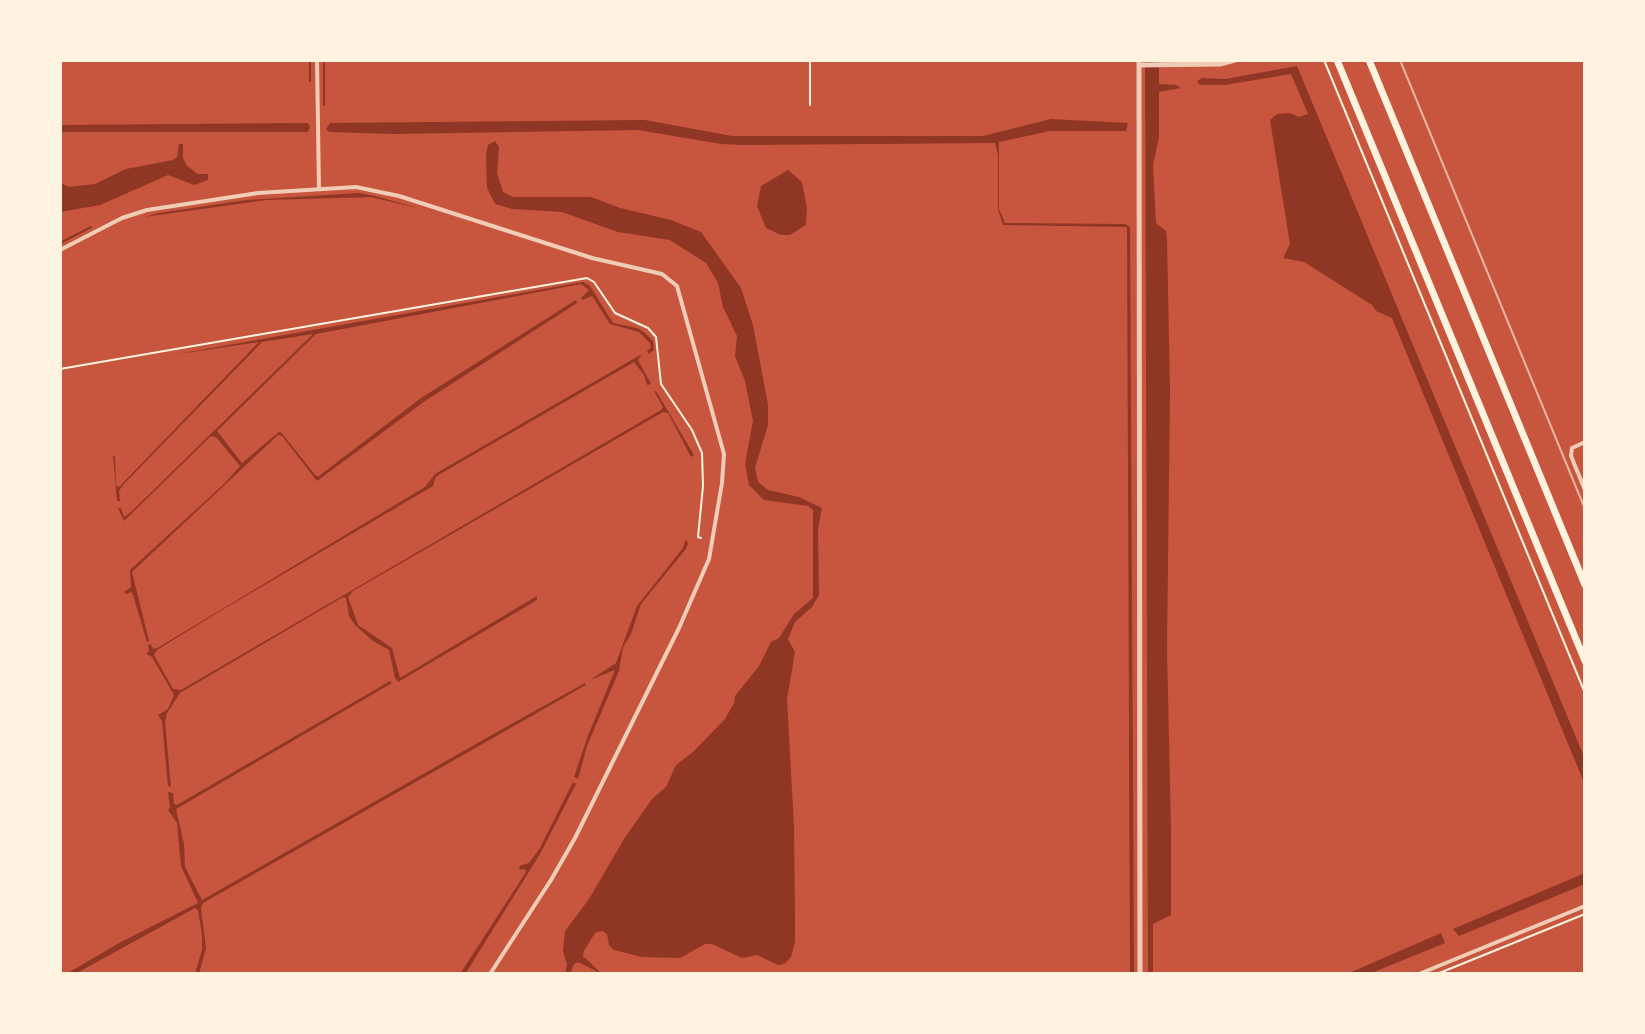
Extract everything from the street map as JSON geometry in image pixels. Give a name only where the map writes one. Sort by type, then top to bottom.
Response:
[{"type":"main road","points":[[1337,60],[1585,661]]},
{"type":"main road","points":[[1369,60],[1585,585]]},
{"type":"street","points":[[317,60],[319,189]]},
{"type":"street","points":[[1140,974],[1137,78],[1141,64],[1220,64],[1235,60]]},
{"type":"street","points":[[60,250],[122,218],[147,210],[246,195],[356,187],[388,193],[575,253],[669,277],[680,294],[723,450],[723,476],[705,574],[560,865],[490,974]]},
{"type":"street","points":[[1585,442],[1572,448],[1571,456],[1585,490]]},
{"type":"street","points":[[1419,974],[1585,906]]},
{"type":"path","points":[[810,60],[810,105]]},
{"type":"path","points":[[1324,60],[1585,693]]},
{"type":"path","points":[[60,369],[587,278],[594,282],[615,313],[648,328],[656,337],[661,384],[692,430],[702,453],[703,486],[698,537],[701,538]]},
{"type":"path","points":[[1437,974],[1585,914]]},
{"type":"shaded area","points":[[1145,60],[1159,60],[1159,84],[1181,88],[1159,92],[1159,137],[1153,165],[1156,223],[1166,231],[1167,239],[1170,390],[1167,649],[1171,915],[1153,924],[1153,974],[1148,974]]},
{"type":"shaded area","points":[[1297,66],[1585,759],[1585,785],[1392,318],[1376,311],[1372,305],[1304,262],[1283,258],[1290,244],[1270,120],[1277,114],[1290,113],[1299,117],[1308,114],[1291,74],[1225,85],[1200,85],[1197,81]]},
{"type":"shaded area","points":[[1051,119],[1128,123],[1126,131],[1050,131],[999,142],[999,209],[1005,223],[1125,224],[1130,227],[1134,974],[1130,974],[1127,227],[1003,225],[998,209],[998,155],[995,143],[744,145],[638,130],[394,134],[329,132],[326,129],[330,123],[645,120],[732,136],[983,136]]},
{"type":"shaded area","points":[[308,123],[308,132],[60,132],[60,125]]},
{"type":"shaded area","points":[[495,141],[499,147],[497,173],[503,192],[513,197],[591,197],[701,232],[741,288],[753,325],[768,405],[768,425],[755,468],[758,482],[768,490],[799,497],[822,508],[818,529],[819,595],[812,607],[795,622],[788,639],[795,652],[787,699],[794,827],[795,942],[791,957],[784,964],[778,965],[757,955],[742,958],[712,944],[705,944],[680,958],[642,957],[614,950],[609,945],[607,934],[602,931],[595,933],[583,956],[602,974],[578,962],[570,974],[565,974],[565,931],[589,899],[624,839],[652,799],[666,787],[676,765],[725,719],[735,696],[759,666],[771,642],[779,638],[794,614],[813,598],[813,510],[808,506],[764,500],[749,485],[745,464],[753,421],[745,381],[735,356],[737,336],[723,307],[718,283],[706,263],[670,240],[618,232],[562,212],[512,209],[495,204],[487,188],[486,154],[488,145]]},
{"type":"shaded area","points":[[179,144],[183,144],[183,158],[187,166],[198,174],[208,174],[208,180],[194,185],[168,175],[100,205],[60,212],[60,183],[69,187],[95,184],[126,169],[173,160],[177,157]]},
{"type":"shaded area","points":[[788,170],[802,182],[807,208],[806,225],[790,235],[781,235],[766,228],[757,206],[761,186]]},
{"type":"shaded area","points":[[359,193],[411,206],[578,259],[417,208],[371,197],[266,200],[144,217],[247,200]]},
{"type":"shaded area","points":[[583,282],[590,286],[613,323],[644,332],[653,341],[654,350],[649,354],[650,343],[639,332],[610,324],[592,296],[582,300],[589,290],[581,284],[316,334],[217,431],[242,463],[280,431],[319,476],[421,398],[576,300],[577,303],[425,401],[317,481],[282,436],[278,435],[132,572],[147,642],[133,595],[124,592],[131,587],[130,570],[240,466],[216,437],[211,436],[124,521],[118,508],[121,508],[124,517],[131,512],[313,334],[262,342],[123,485],[119,491],[120,501],[117,501],[113,456],[116,486],[119,487],[259,342],[172,355]]},
{"type":"shaded area","points":[[642,354],[638,360],[651,384],[647,385],[634,362],[440,474],[433,486],[222,610],[157,650],[154,655],[173,689],[181,690],[661,410],[663,407],[656,391],[694,455],[691,457],[668,413],[663,412],[353,591],[348,597],[358,625],[392,648],[400,678],[537,596],[537,600],[398,682],[389,650],[355,625],[343,597],[180,693],[165,722],[171,787],[168,786],[162,721],[158,715],[168,709],[174,695],[152,657],[146,654],[148,645],[154,649],[159,647],[425,487],[435,474]]},
{"type":"shaded area","points":[[686,539],[688,544],[685,550],[641,604],[623,647],[619,671],[587,746],[578,779],[574,777],[587,738],[615,670],[590,680],[616,663],[637,606],[683,548]]},
{"type":"shaded area","points":[[390,681],[392,683],[176,809],[184,844],[185,867],[202,900],[497,732],[586,685],[203,903],[206,948],[199,974],[196,970],[202,950],[202,935],[198,910],[195,908],[75,974],[66,974],[198,903],[181,866],[177,823],[168,810],[168,792],[173,793],[174,804],[177,805]]},
{"type":"shaded area","points":[[573,782],[576,784],[540,854],[465,974],[460,974],[526,872],[519,866],[529,863],[540,848]]},
{"type":"shaded area","points":[[1585,873],[1585,884],[1459,936],[1453,929]]},
{"type":"shaded area","points":[[1441,933],[1445,943],[1369,974],[1347,974]]},
{"type":"waterway","points":[[310,60],[310,81]]},
{"type":"waterway","points":[[324,60],[324,105]]},
{"type":"waterway","points":[[60,243],[91,227]]},
{"type":"railway","points":[[1400,60],[1585,509]]}]
